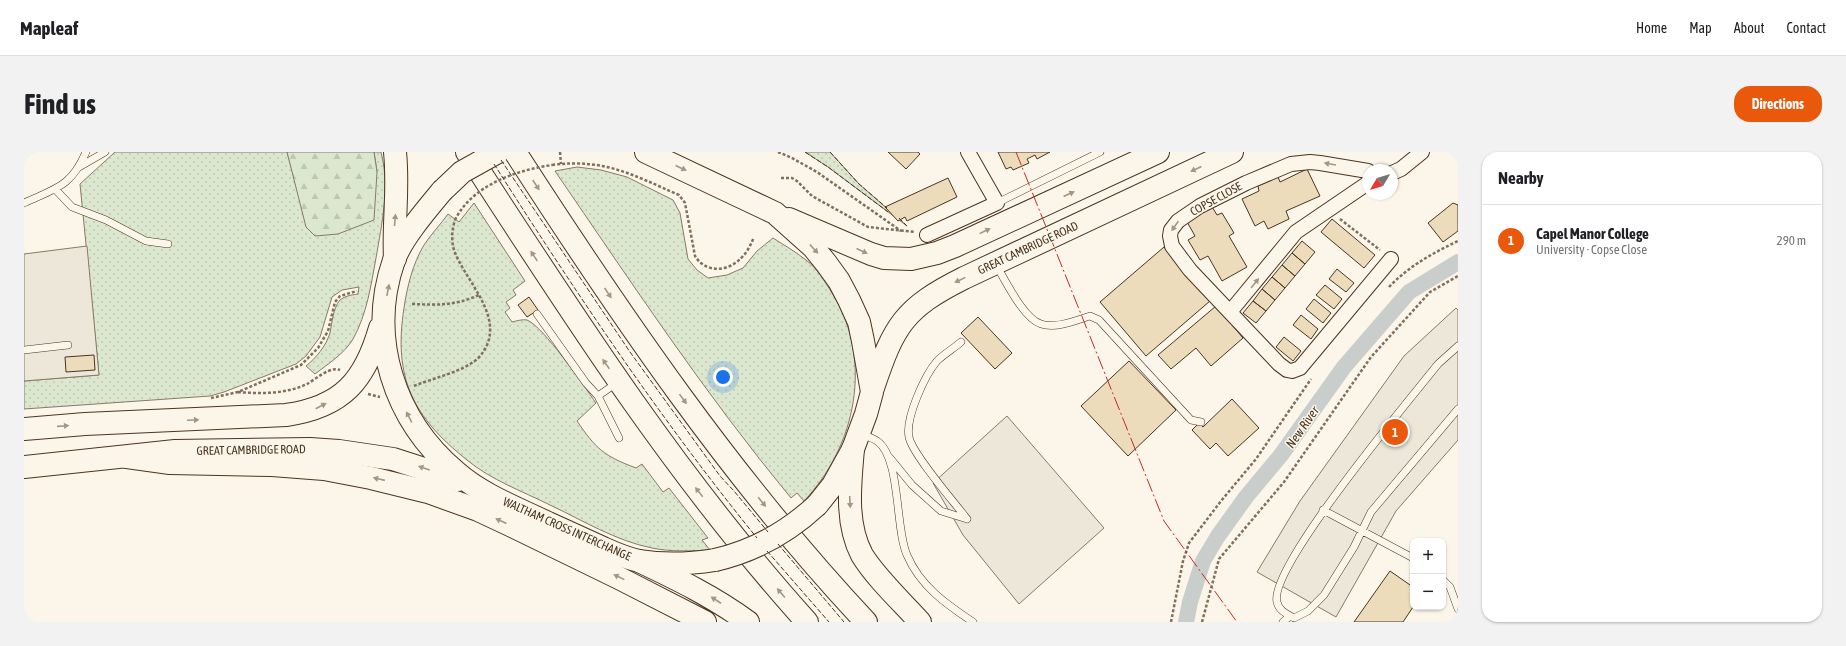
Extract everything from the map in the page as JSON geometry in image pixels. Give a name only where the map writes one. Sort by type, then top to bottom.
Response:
[{"type":"highway","points":[[395,152],[398,183],[394,237],[395,259]]},
{"type":"highway","points":[[467,152],[587,337],[618,382],[698,491],[757,565],[807,622]]},
{"type":"highway","name":"WALTHAM CROSS INTERCHANGE","points":[[498,152],[462,172],[442,191],[410,232],[395,259],[382,321],[390,370],[397,392],[408,414],[431,449],[457,473],[474,485],[571,534],[619,555],[639,561],[686,564],[715,560],[741,553],[768,541],[795,523],[817,504],[833,485],[856,442],[872,392],[868,362],[859,322],[839,281],[812,247],[775,213],[646,152]]},
{"type":"highway","points":[[515,152],[619,309],[692,411],[764,504],[866,622]]},
{"type":"highway","points":[[775,213],[871,254],[897,260],[911,259],[937,253],[955,246],[1158,152]]},
{"type":"highway","name":"GREAT CAMBRIDGE ROAD","points":[[872,392],[894,333],[907,316],[931,296],[995,264],[1232,152]]},
{"type":"highway","points":[[24,429],[85,424],[304,413],[336,398],[356,382],[370,359],[382,321]]},
{"type":"highway","points":[[856,442],[850,501],[857,543],[867,562],[920,622]]},
{"type":"highway","name":"GREAT CAMBRIDGE ROAD","points":[[24,467],[175,451],[310,449],[339,451],[393,459],[474,485]]},
{"type":"highway","points":[[127,457],[170,463],[272,465],[324,469],[421,490],[453,501],[504,522],[705,622]]},
{"type":"highway","points":[[639,561],[693,587],[748,622]]},
{"type":"street","points":[[927,235],[997,203],[968,152]]},
{"type":"street","points":[[1398,170],[1422,152]]},
{"type":"street","name":"COPSE CLOSE","points":[[1362,170],[1310,162],[1291,164],[1224,193],[1178,221],[1171,230],[1170,236],[1172,246],[1190,270],[1279,364],[1287,370],[1296,370],[1391,259]]},
{"type":"street","points":[[1230,312],[1296,232],[1362,187]]},
{"type":"lane","points":[[80,167],[86,152]]},
{"type":"lane","points":[[24,203],[64,185],[80,167],[105,152]]},
{"type":"lane","points":[[997,203],[1100,152]]},
{"type":"lane","points":[[55,189],[72,207],[106,220],[146,242],[168,244]]},
{"type":"lane","points":[[995,264],[1018,303],[1027,314],[1041,324],[1063,324],[1090,316],[1099,320],[1191,420],[1201,422]]},
{"type":"lane","points":[[537,314],[586,383],[598,396],[619,438]]},
{"type":"lane","points":[[856,442],[878,441],[912,485],[941,511],[967,519],[919,457],[909,438],[909,417],[920,392],[937,361],[961,342]]},
{"type":"lane","points":[[24,350],[68,345]]},
{"type":"lane","points":[[1458,346],[1438,364],[1323,510],[1285,571],[1278,586],[1277,602],[1283,612],[1294,618],[1308,611],[1324,595],[1372,512],[1458,409]]},
{"type":"lane","points":[[598,396],[618,382]]},
{"type":"lane","points":[[887,454],[894,475],[901,539],[906,555],[917,575],[930,589],[950,607],[973,622]]},
{"type":"lane","points":[[1323,510],[1410,556]]},
{"type":"lane","points":[[1446,583],[1450,587],[1458,609]]},
{"type":"lane","points":[[1282,622],[1290,616]]},
{"type":"path","points":[[560,152],[561,164]]},
{"type":"path","points":[[778,152],[817,172],[901,232],[868,227],[812,196],[792,178],[781,178]]},
{"type":"path","points":[[408,388],[456,370],[475,361],[481,355],[489,339],[489,318],[479,294],[453,248],[452,228],[459,211],[491,184],[524,170],[552,165],[585,163],[620,169],[679,195],[685,203],[695,256],[699,262],[710,268],[720,269],[731,266],[742,258],[750,247],[754,237]]},
{"type":"path","points":[[1329,210],[1391,259]]},
{"type":"path","points":[[1388,287],[1410,267],[1458,241]]},
{"type":"path","points":[[1202,622],[1219,559],[1284,482],[1371,356],[1430,292],[1458,276]]},
{"type":"path","points":[[344,372],[337,368],[332,369],[305,385],[293,389],[260,394],[238,392],[301,365],[318,348],[328,330],[335,302],[340,296],[357,291]]},
{"type":"path","points":[[412,304],[456,304],[479,294]]},
{"type":"path","points":[[1171,622],[1183,561],[1189,543],[1256,459],[1312,377]]},
{"type":"path","points":[[368,394],[376,397]]},
{"type":"green space","points":[[115,152],[287,152],[297,188],[377,172],[374,152],[381,152],[384,165],[385,192],[381,232],[365,310],[358,329],[346,349],[315,374],[306,366],[326,343],[330,333],[333,316],[340,300],[351,295],[358,294],[359,287],[342,290],[332,297],[320,337],[306,356],[296,364],[224,392],[210,396],[24,409],[24,381],[99,375],[80,184]]},
{"type":"green space","points":[[287,152],[374,152],[377,172],[374,220],[338,234],[315,236],[306,227]]},
{"type":"green space","points":[[805,152],[830,152],[859,184],[907,226],[828,167]]},
{"type":"green space","points":[[577,167],[601,170],[627,177],[673,200],[680,213],[688,259],[697,270],[708,278],[727,275],[743,268],[757,251],[773,238],[810,263],[824,280],[845,319],[853,346],[855,374],[853,402],[847,429],[836,455],[822,479],[804,501],[797,493],[791,498],[759,459],[669,337],[555,171]]},
{"type":"green space","points":[[474,203],[525,281],[513,290],[516,295],[506,302],[510,308],[505,312],[512,322],[527,320],[543,333],[563,357],[596,403],[577,421],[596,445],[608,455],[636,468],[642,464],[663,492],[669,488],[708,538],[702,540],[710,550],[674,551],[652,548],[639,545],[600,530],[486,474],[448,444],[420,411],[411,394],[405,376],[402,355],[401,333],[409,284],[420,252],[448,214],[459,222]]},
{"type":"shaded area","points":[[87,246],[99,375],[24,381],[24,254]]},
{"type":"shaded area","points":[[1456,308],[1458,310],[1458,440],[1396,511],[1336,617],[1257,572],[1300,501],[1404,356]]},
{"type":"shaded area","points":[[1007,416],[1104,528],[1019,604],[963,535],[933,483]]},
{"type":"building","points":[[888,152],[918,152],[920,154],[906,169]]},
{"type":"building","points":[[998,152],[1050,152],[1037,159],[1035,155],[1027,159],[1029,163],[1013,170],[1011,167],[1006,169]]},
{"type":"building","points":[[1307,169],[1320,196],[1286,211],[1289,219],[1268,229],[1264,221],[1255,226],[1242,199],[1259,191],[1258,186],[1278,177],[1280,182]]},
{"type":"building","points":[[948,178],[957,197],[907,221],[905,217],[898,221],[885,207]]},
{"type":"building","points":[[1453,203],[1458,205],[1458,231],[1443,242],[1428,223]]},
{"type":"building","points":[[1211,205],[1217,215],[1222,213],[1234,233],[1229,236],[1247,267],[1222,281],[1208,256],[1200,260],[1188,240],[1195,236],[1186,220]]},
{"type":"building","points":[[1332,219],[1375,255],[1364,268],[1321,232]]},
{"type":"building","points":[[1302,241],[1315,252],[1305,264],[1292,253]]},
{"type":"building","points":[[1164,247],[1210,301],[1146,356],[1100,302]]},
{"type":"building","points":[[1292,253],[1305,264],[1295,276],[1282,265]]},
{"type":"building","points":[[1282,265],[1295,276],[1285,288],[1272,277]]},
{"type":"building","points":[[1337,269],[1354,283],[1346,292],[1329,279]]},
{"type":"building","points":[[1272,277],[1285,288],[1275,300],[1262,289]]},
{"type":"building","points":[[1325,285],[1342,299],[1334,309],[1316,295]]},
{"type":"building","points":[[1262,289],[1275,300],[1266,311],[1253,301]]},
{"type":"building","points":[[529,297],[538,310],[527,317],[518,305]]},
{"type":"building","points":[[1314,299],[1331,313],[1323,323],[1306,309]]},
{"type":"building","points":[[1253,301],[1266,311],[1256,323],[1243,313]]},
{"type":"building","points":[[1216,306],[1243,338],[1211,366],[1196,348],[1171,369],[1158,355]]},
{"type":"building","points":[[1301,315],[1318,329],[1311,339],[1293,325]]},
{"type":"building","points":[[978,317],[1012,353],[995,369],[961,333]]},
{"type":"building","points":[[1284,337],[1301,351],[1293,361],[1276,347]]},
{"type":"building","points":[[94,355],[95,370],[66,372],[65,357]]},
{"type":"building","points":[[1129,361],[1176,410],[1128,456],[1081,406]]},
{"type":"building","points":[[1232,399],[1259,428],[1228,456],[1216,443],[1210,449],[1192,430],[1199,423],[1203,427]]},
{"type":"building","points":[[1390,571],[1410,585],[1411,610],[1403,622],[1354,622]]},
{"type":"waterway","name":"New River","points":[[1186,622],[1190,602],[1203,561],[1218,536],[1246,497],[1281,455],[1344,367],[1409,292],[1458,262]]},
{"type":"fence","points":[[805,152],[828,167],[888,212]]},
{"type":"fence","points":[[830,152],[859,184],[887,208]]},
{"type":"fence","points":[[501,160],[630,352],[720,476],[768,532]]},
{"type":"fence","points":[[494,164],[588,308],[653,402],[757,538]]},
{"type":"fence","points":[[899,218],[907,226]]},
{"type":"fence","points":[[778,544],[844,622]]},
{"type":"fence","points":[[767,551],[829,622]]},
{"type":"power","points":[[1016,152],[1164,521],[1237,622]]},
{"type":"place","name":"Capel Manor College","points":[[1395,432]]}]
